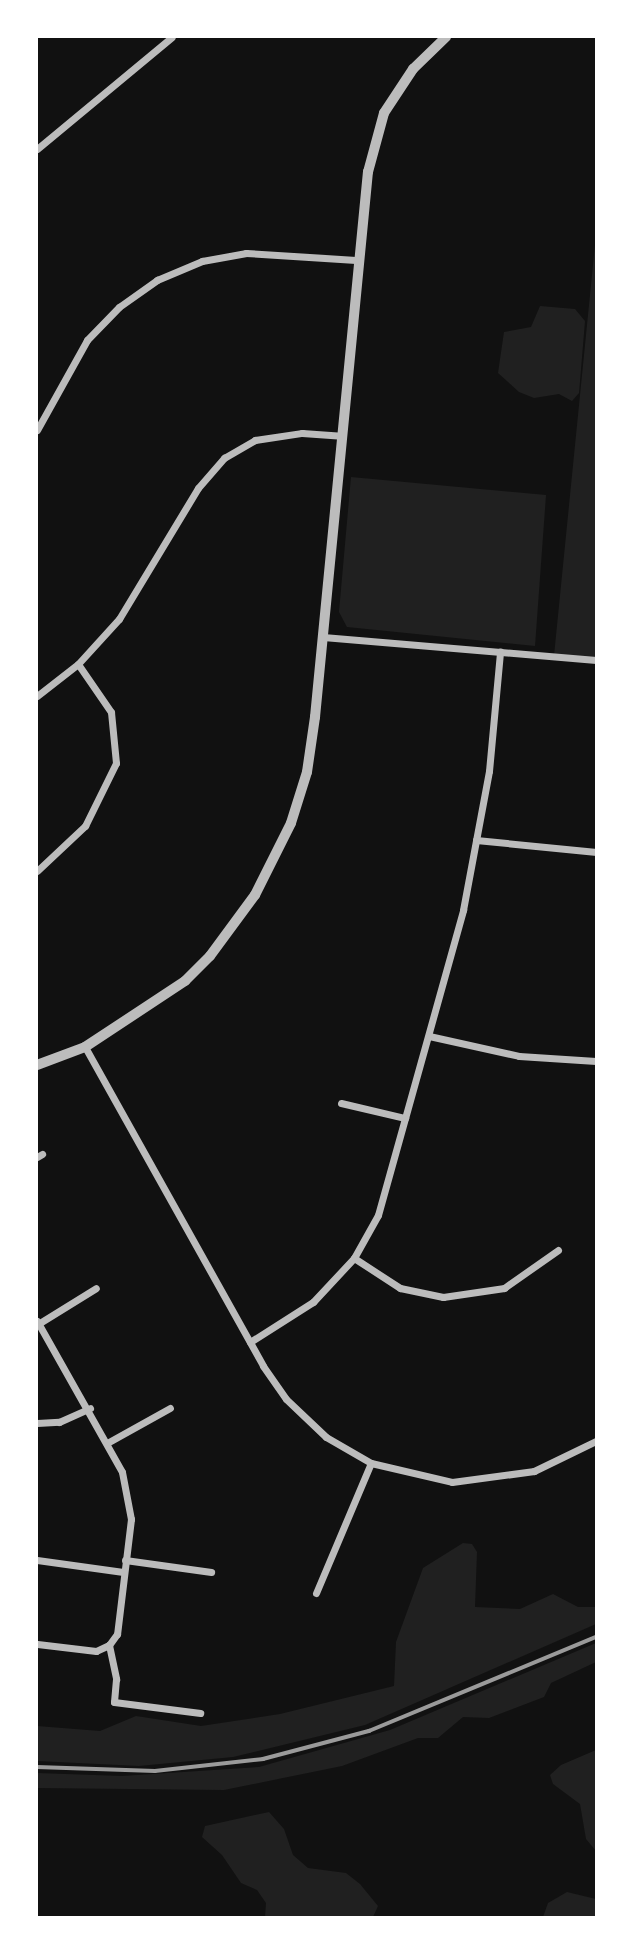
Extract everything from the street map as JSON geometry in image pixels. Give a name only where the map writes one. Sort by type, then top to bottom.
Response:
[{"type":"street","points":[[37,149],[172,37]]},
{"type":"street","points":[[37,1065],[85,1047],[185,981],[210,956],[255,895],[291,823],[307,772],[323,637],[356,260],[368,172],[384,113],[413,69],[446,37]]},
{"type":"street","points":[[37,430],[87,340],[118,307],[157,279],[202,261],[246,253],[356,260]]},
{"type":"street","points":[[37,696],[78,664],[139,593],[198,488],[224,458],[256,440],[308,432],[341,436]]},
{"type":"street","points":[[323,637],[596,660]]},
{"type":"street","points":[[250,1342],[313,1302],[354,1258],[377,1214],[463,910],[489,772],[500,652]]},
{"type":"street","points":[[37,871],[85,826],[116,763],[111,712],[78,664]]},
{"type":"street","points":[[476,840],[596,852]]},
{"type":"street","points":[[429,1036],[519,1056],[596,1061]]},
{"type":"street","points":[[85,1047],[250,1342],[298,1412],[326,1437],[371,1463],[421,1478],[477,1482],[534,1471],[596,1441]]},
{"type":"street","points":[[341,1103],[405,1118]]},
{"type":"street","points":[[354,1258],[400,1287],[443,1297],[504,1288],[558,1251]]},
{"type":"street","points":[[37,1644],[96,1651],[109,1646],[117,1634],[130,1495],[90,1408],[37,1322],[96,1288]]},
{"type":"street","points":[[37,1423],[59,1422],[90,1408]]},
{"type":"street","points":[[107,1443],[170,1408]]},
{"type":"street","points":[[316,1593],[371,1463]]},
{"type":"street","points":[[37,1560],[123,1572]]},
{"type":"street","points":[[125,1560],[211,1572]]},
{"type":"street","points":[[109,1646],[116,1679],[114,1702],[200,1713]]},
{"type":"shaded area","points":[[596,235],[596,658],[554,656]]},
{"type":"shaded area","points":[[540,306],[575,309],[585,321],[579,393],[572,401],[559,394],[534,398],[519,392],[498,373],[504,332],[531,327]]},
{"type":"shaded area","points":[[351,477],[546,495],[535,646],[347,627],[339,612]]},
{"type":"shaded area","points":[[463,1543],[472,1544],[477,1552],[475,1607],[520,1609],[553,1594],[578,1607],[596,1607],[596,1624],[365,1725],[233,1757],[139,1766],[37,1761],[37,1726],[100,1731],[136,1716],[201,1726],[280,1714],[394,1686],[396,1642],[423,1568]]},
{"type":"shaded area","points":[[596,1643],[596,1662],[551,1683],[544,1697],[489,1718],[463,1717],[438,1738],[418,1738],[342,1766],[224,1790],[37,1788],[37,1773],[122,1776],[259,1767],[390,1730]]},
{"type":"shaded area","points":[[596,1750],[596,1851],[586,1839],[580,1804],[553,1784],[550,1775],[561,1765]]},
{"type":"shaded area","points":[[269,1812],[284,1829],[293,1855],[308,1868],[346,1873],[360,1884],[378,1906],[373,1917],[265,1917],[266,1903],[257,1890],[241,1883],[222,1855],[202,1837],[205,1826]]},
{"type":"shaded area","points":[[567,1892],[596,1899],[596,1917],[543,1917],[548,1903]]},
{"type":"railway","points":[[37,1767],[155,1771],[263,1759],[369,1731],[596,1637]]}]
